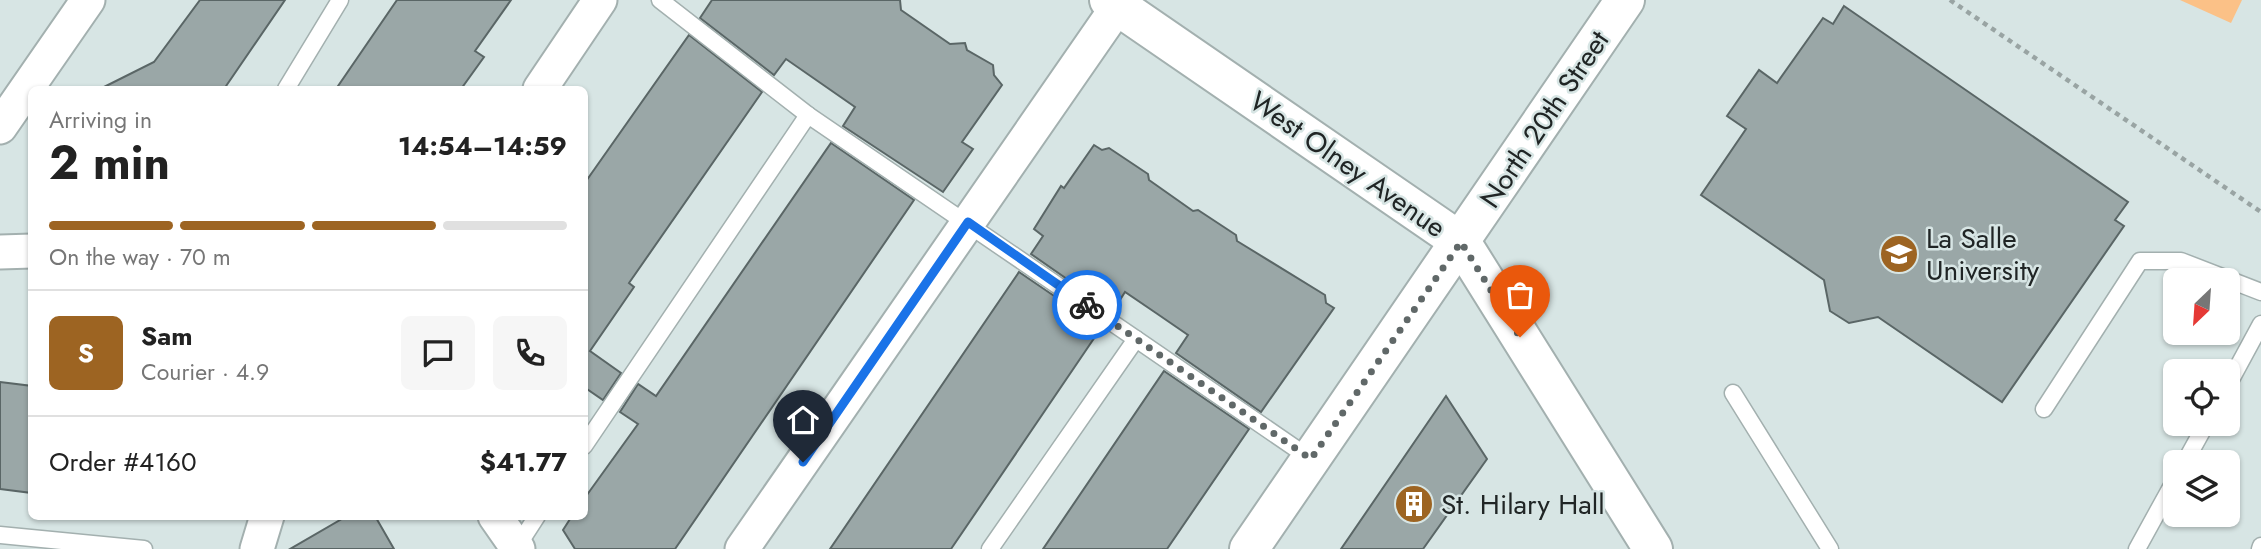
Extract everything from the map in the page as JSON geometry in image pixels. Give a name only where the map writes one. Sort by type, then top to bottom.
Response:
[{"type":"street","points":[[28,86],[88,0]]},
{"type":"street","points":[[542,86],[600,0]]},
{"type":"street","name":"North 20th Street","points":[[1249,549],[1625,0]]},
{"type":"street","points":[[742,549],[968,222],[1113,3]]},
{"type":"street","name":"West Olney Avenue","points":[[1113,3],[1461,242],[1653,549]]},
{"type":"street","points":[[0,127],[28,87]]},
{"type":"street","points":[[0,252],[28,251]]},
{"type":"street","points":[[257,549],[266,520]]},
{"type":"street","points":[[498,520],[517,548]]},
{"type":"lane","points":[[288,86],[340,0]]},
{"type":"lane","points":[[660,0],[808,115],[1311,459]]},
{"type":"lane","points":[[588,440],[808,115]]},
{"type":"lane","points":[[2044,410],[2140,261],[2181,261],[2261,292]]},
{"type":"lane","points":[[2240,363],[2261,324]]},
{"type":"lane","points":[[990,549],[1136,339]]},
{"type":"lane","points":[[1733,393],[1830,549]]},
{"type":"lane","points":[[2137,549],[2163,502]]},
{"type":"lane","points":[[517,548],[534,520]]},
{"type":"lane","points":[[0,536],[144,549]]},
{"type":"path","points":[[1950,0],[2261,212]]},
{"type":"shaded area","points":[[2180,0],[2242,0],[2231,23]]},
{"type":"building","points":[[200,0],[285,0],[226,86],[106,86],[154,62]]},
{"type":"building","points":[[397,0],[511,0],[475,51],[484,57],[463,86],[338,86]]},
{"type":"building","points":[[712,0],[900,0],[901,10],[950,44],[965,43],[967,50],[993,65],[994,75],[1002,85],[962,142],[973,149],[943,192],[843,126],[855,107],[786,59],[774,75],[700,18]]},
{"type":"building","points":[[1844,6],[2128,202],[2115,220],[2124,226],[2002,402],[1878,317],[1849,323],[1830,311],[1824,280],[1701,195],[1746,129],[1727,116],[1759,70],[1777,83],[1823,18],[1833,24]]},
{"type":"building","points":[[689,35],[762,92],[629,283],[634,287],[590,351],[621,373],[603,400],[588,390],[588,178]]},
{"type":"building","points":[[831,143],[914,200],[675,549],[575,549],[563,530],[569,520],[588,520],[588,493],[638,424],[620,412],[638,384],[656,396]]},
{"type":"building","points":[[1094,145],[1102,150],[1109,148],[1148,174],[1149,180],[1193,211],[1198,210],[1236,235],[1237,241],[1325,295],[1326,303],[1334,308],[1261,412],[1176,353],[1188,335],[1156,313],[1125,292],[1113,311],[1031,254],[1043,236],[1034,229],[1061,186],[1064,188]]},
{"type":"building","points":[[1019,272],[1101,328],[951,549],[830,549]]},
{"type":"building","points":[[1164,371],[1249,429],[1167,549],[1043,549]]},
{"type":"building","points":[[0,382],[28,386],[28,492],[0,489]]},
{"type":"building","name":"St. Hilary Hall","points":[[1446,396],[1487,459],[1423,549],[1341,549]]},
{"type":"building","points":[[340,520],[377,520],[394,549],[290,549]]},
{"type":"way so far","points":[[1087,305],[1311,459],[1461,242],[1520,337]]},
{"type":"place","name":"La Salle University","points":[[1899,254]]},
{"type":"place","name":"St. Hilary Hall","points":[[1414,504]]},
{"type":"route","points":[[803,462],[968,222],[1087,305]]}]
